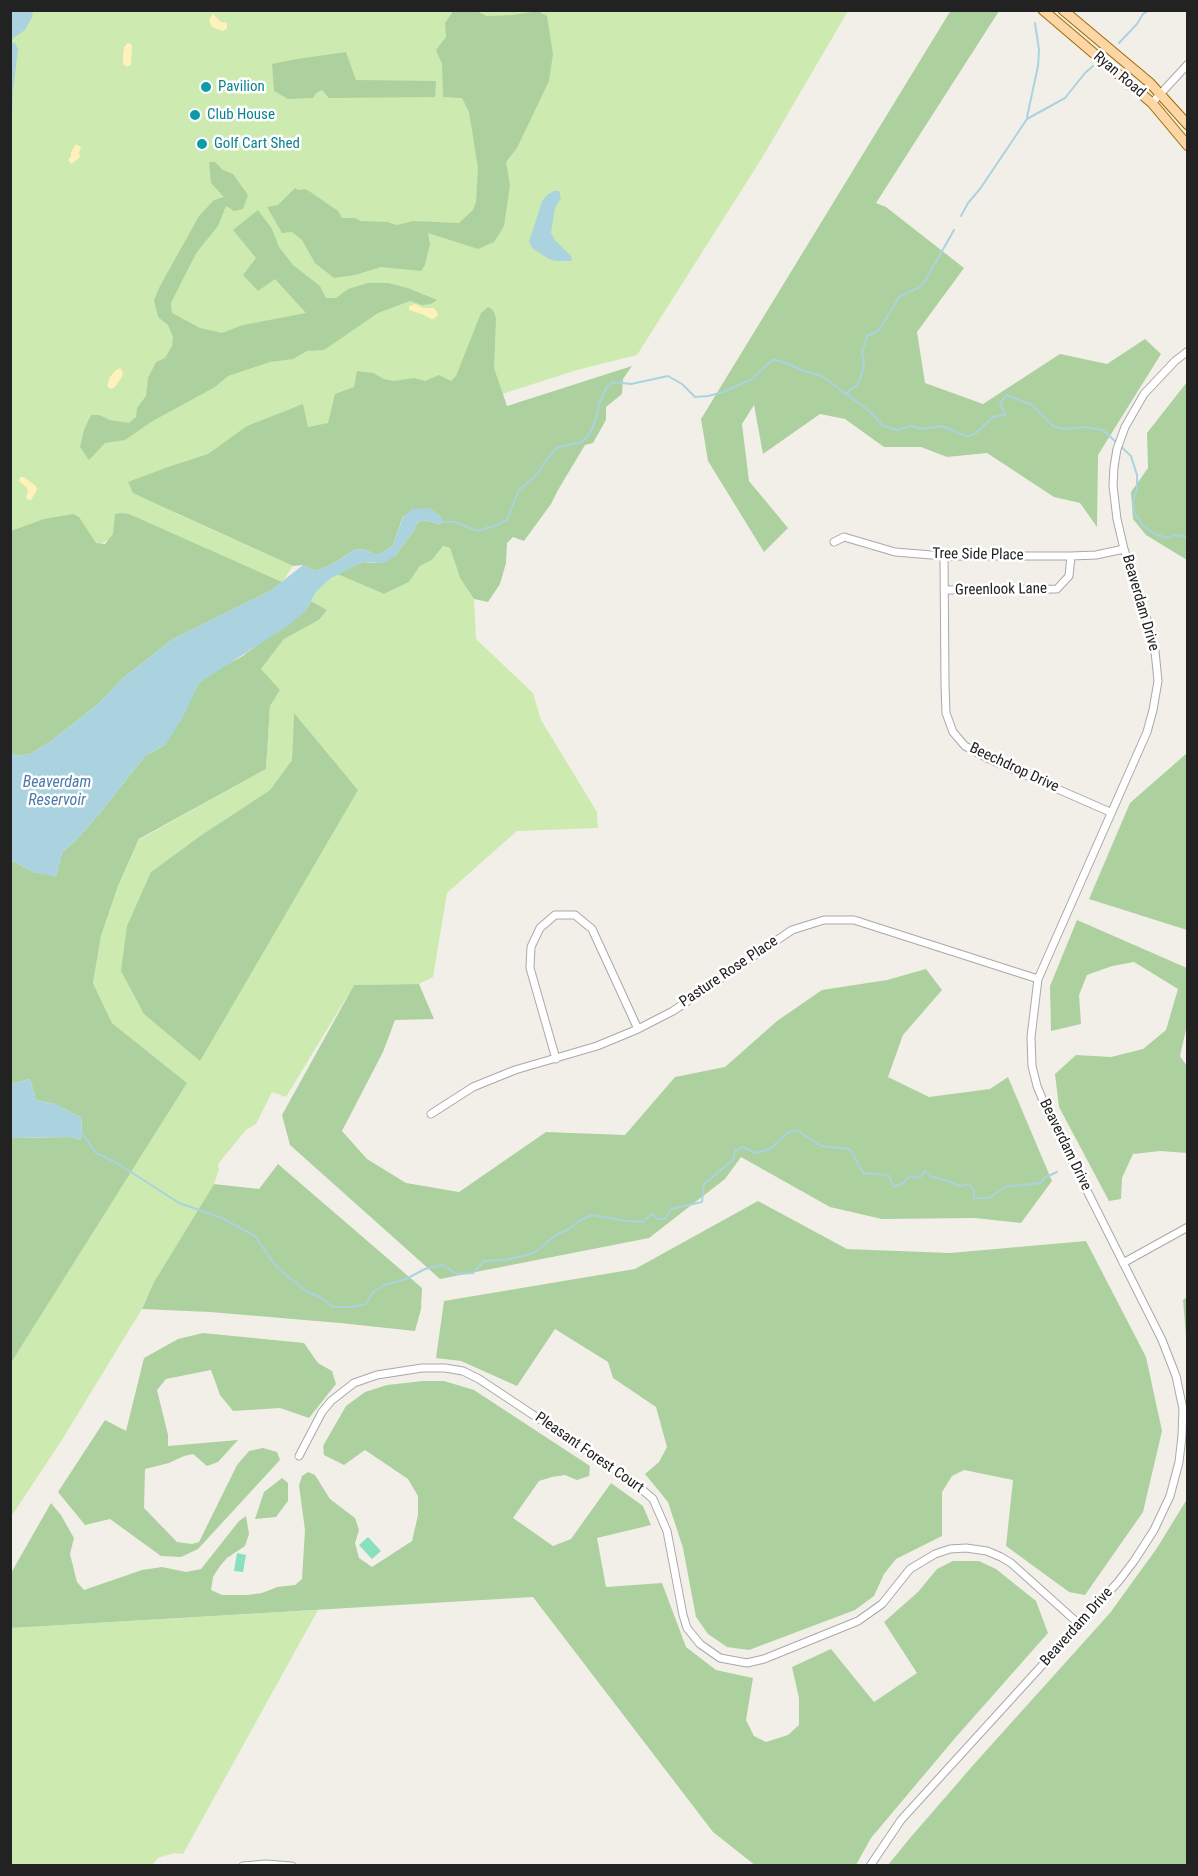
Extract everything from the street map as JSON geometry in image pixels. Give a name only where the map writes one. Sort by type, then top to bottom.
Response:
[{"type":"main road","name":"Ryan Road","points":[[1043,10],[1152,103],[1188,146]]},
{"type":"main road","name":"Ryan Road","points":[[1064,10],[1161,94],[1188,124]]},
{"type":"street","points":[[1152,103],[1188,64]]},
{"type":"street","name":"Beaverdam Drive","points":[[870,1866],[901,1820],[1118,1582],[1154,1530],[1170,1496],[1179,1462],[1183,1409],[1176,1376],[1162,1340],[1036,1086],[1032,1066],[1031,1037],[1038,980],[1147,732],[1158,681],[1155,651],[1124,549],[1114,498],[1114,467],[1117,449],[1125,427],[1144,394],[1175,361],[1188,351]]},
{"type":"street","name":"Tree Side Place","points":[[834,542],[844,537],[895,552],[944,556],[1071,556],[1096,555],[1124,549]]},
{"type":"street","name":"Beechdrop Drive","points":[[944,556],[946,713],[953,732],[965,746],[989,759],[1110,812]]},
{"type":"street","name":"Greenlook Lane","points":[[944,590],[1057,589],[1069,576],[1071,556]]},
{"type":"street","points":[[556,1059],[530,968],[531,947],[540,928],[555,915],[575,915],[592,929],[639,1029]]},
{"type":"street","name":"Pasture Rose Place","points":[[431,1114],[473,1087],[515,1070],[597,1046],[639,1029],[673,1011],[792,930],[824,920],[854,920],[1038,980]]},
{"type":"street","points":[[1123,1263],[1188,1227]]},
{"type":"street","name":"Pleasant Forest Court","points":[[299,1456],[322,1412],[354,1383],[376,1375],[422,1368],[463,1371],[479,1379],[631,1480],[652,1499],[667,1531],[687,1628],[700,1644],[720,1658],[747,1663],[764,1659],[858,1621],[882,1604],[910,1569],[935,1554],[950,1549],[966,1548],[987,1551],[1001,1557],[1011,1563],[1079,1624]]},
{"type":"street","points":[[243,1866],[266,1863],[292,1866]]},
{"type":"green space","points":[[454,10],[476,11],[487,16],[538,11],[547,16],[553,54],[549,81],[517,148],[506,162],[510,185],[504,226],[494,242],[478,249],[428,233],[430,244],[425,265],[421,271],[381,267],[355,275],[334,278],[315,263],[302,240],[292,232],[282,233],[267,207],[278,205],[295,188],[305,189],[312,193],[338,211],[342,218],[355,218],[361,221],[388,222],[397,225],[413,221],[459,223],[473,210],[476,202],[478,168],[469,112],[462,98],[443,97],[442,64],[436,50],[446,37],[445,23]]},
{"type":"green space","points":[[951,10],[999,11],[876,203],[886,207],[964,268],[917,332],[925,383],[983,404],[1060,354],[1107,364],[1145,339],[1161,354],[1098,455],[1097,527],[1080,503],[1054,497],[987,453],[947,457],[921,447],[884,447],[845,419],[820,414],[763,454],[754,405],[742,424],[749,481],[788,528],[764,552],[708,461],[701,419]]},
{"type":"green space","points":[[11,11],[848,11],[762,158],[637,355],[577,370],[499,395],[175,513],[293,566],[282,582],[147,524],[93,547],[11,550]]},
{"type":"green space","points":[[346,52],[356,80],[436,81],[435,97],[329,98],[322,90],[313,98],[288,99],[274,91],[272,64]]},
{"type":"green space","points":[[209,162],[215,162],[223,170],[233,174],[248,195],[243,209],[234,211],[226,206],[218,226],[197,252],[184,277],[171,303],[172,313],[200,328],[222,333],[243,325],[306,313],[275,279],[258,291],[243,275],[256,258],[233,230],[258,210],[272,229],[279,247],[293,265],[320,286],[326,298],[336,298],[348,289],[368,283],[388,283],[408,288],[437,300],[431,304],[422,305],[410,301],[378,313],[324,350],[307,351],[293,359],[270,362],[228,376],[215,387],[151,422],[125,440],[105,443],[89,460],[80,447],[91,415],[129,423],[136,417],[137,408],[146,396],[148,378],[156,362],[165,358],[172,346],[173,337],[168,325],[158,317],[154,300],[199,216],[214,200],[224,197],[211,183]]},
{"type":"green space","points":[[488,307],[493,310],[496,318],[494,368],[507,406],[632,366],[623,379],[622,394],[606,407],[606,420],[593,443],[585,445],[551,504],[524,541],[513,537],[507,543],[506,563],[500,584],[488,602],[474,599],[460,578],[450,548],[443,546],[432,560],[420,566],[409,582],[384,594],[337,574],[363,562],[376,563],[396,555],[414,531],[417,523],[423,520],[440,524],[443,522],[403,516],[393,545],[382,553],[376,555],[366,550],[356,549],[331,565],[315,571],[303,565],[293,566],[133,493],[128,482],[208,454],[247,426],[303,404],[308,427],[328,423],[335,394],[354,387],[357,371],[373,373],[394,381],[414,378],[425,381],[439,375],[451,381],[456,376],[481,313]]},
{"type":"green space","points":[[1187,382],[1187,560],[1146,535],[1133,519],[1131,492],[1148,468],[1147,433]]},
{"type":"green space","points":[[73,514],[79,517],[96,543],[105,544],[113,534],[115,514],[129,514],[282,582],[270,591],[173,639],[122,679],[97,705],[50,742],[30,754],[17,756],[11,752],[11,531],[44,519]]},
{"type":"green space","points":[[443,546],[450,548],[460,578],[474,599],[476,639],[533,693],[541,720],[597,812],[598,828],[517,831],[447,893],[433,977],[419,984],[354,985],[286,1097],[272,1092],[256,1124],[246,1130],[218,1164],[219,1170],[214,1184],[154,1282],[142,1309],[60,1443],[11,1517],[11,1363],[187,1083],[112,1023],[93,983],[101,936],[118,886],[139,840],[266,769],[270,706],[279,690],[261,669],[284,639],[319,620],[327,610],[311,601],[316,592],[337,574],[384,594],[409,582],[420,566],[432,560]],"holes":[[[294,714],[358,790],[151,872],[200,836],[270,790],[292,760]]]},
{"type":"green space","points":[[311,601],[327,610],[319,620],[284,639],[261,669],[280,690],[270,706],[266,769],[139,839],[118,886],[101,936],[93,983],[112,1023],[187,1083],[11,1363],[11,1138],[70,1137],[81,1140],[82,1118],[55,1104],[36,1100],[30,1079],[11,1084],[11,860],[33,872],[56,876],[62,853],[99,814],[145,756],[165,745],[199,683],[216,670],[241,657],[306,610]]},
{"type":"green space","points":[[294,713],[358,790],[200,1061],[144,1014],[121,971],[127,926],[151,872],[200,836],[270,790],[292,760]]},
{"type":"green space","points":[[1187,753],[1187,930],[1089,899],[1130,803]]},
{"type":"green space","points":[[1077,920],[1187,968],[1187,1025],[1180,1056],[1187,1066],[1187,1153],[1160,1151],[1133,1154],[1122,1178],[1121,1199],[1109,1201],[1059,1107],[1055,1074],[1076,1055],[1111,1057],[1143,1049],[1166,1030],[1178,989],[1134,962],[1112,966],[1087,975],[1079,995],[1081,1024],[1051,1031],[1050,986]]},
{"type":"green space","points":[[926,969],[942,990],[903,1035],[888,1077],[929,1097],[990,1089],[1008,1077],[1052,1181],[1021,1223],[975,1218],[882,1219],[830,1207],[741,1157],[725,1179],[649,1238],[440,1279],[290,1145],[282,1115],[354,985],[419,984],[434,1019],[395,1020],[383,1052],[342,1131],[367,1159],[406,1183],[459,1192],[546,1132],[625,1135],[675,1077],[725,1067],[777,1021],[822,990],[887,980]]},
{"type":"green space","points":[[278,1164],[422,1288],[421,1309],[415,1331],[210,1312],[142,1309],[154,1282],[214,1184],[259,1189]]},
{"type":"green space","points":[[758,1201],[847,1249],[950,1253],[1086,1241],[1146,1357],[1162,1431],[1143,1512],[1085,1595],[1069,1592],[1006,1546],[1013,1480],[964,1470],[952,1476],[942,1492],[942,1536],[896,1559],[884,1574],[874,1596],[855,1610],[749,1650],[727,1647],[708,1634],[696,1617],[683,1548],[668,1502],[645,1474],[659,1462],[667,1447],[656,1407],[613,1378],[608,1362],[555,1329],[517,1386],[461,1361],[436,1358],[444,1301],[635,1269]]},
{"type":"green space","points":[[1187,1297],[1187,1348],[1183,1300]]},
{"type":"green space","points":[[203,1333],[304,1343],[318,1363],[332,1371],[336,1384],[309,1418],[280,1408],[233,1411],[220,1395],[211,1370],[166,1379],[157,1390],[168,1435],[168,1446],[238,1440],[218,1462],[207,1466],[193,1454],[145,1469],[144,1508],[177,1542],[192,1544],[199,1542],[237,1465],[249,1451],[263,1448],[277,1452],[280,1460],[198,1549],[181,1557],[161,1556],[110,1519],[85,1525],[58,1492],[105,1420],[126,1431],[144,1358],[178,1339]]},
{"type":"green space","points":[[444,1381],[474,1390],[590,1466],[589,1476],[577,1480],[565,1475],[539,1481],[513,1518],[553,1546],[571,1539],[611,1483],[643,1506],[651,1525],[597,1538],[606,1587],[662,1583],[686,1647],[716,1670],[753,1678],[746,1720],[754,1736],[766,1742],[788,1735],[799,1725],[799,1698],[792,1667],[831,1649],[874,1702],[917,1673],[884,1622],[918,1592],[937,1569],[953,1561],[979,1561],[996,1569],[1036,1601],[1048,1633],[871,1838],[856,1865],[756,1866],[713,1832],[533,1597],[11,1628],[11,1573],[51,1503],[74,1538],[70,1554],[77,1582],[84,1590],[142,1570],[162,1567],[186,1572],[201,1569],[239,1521],[246,1516],[249,1534],[245,1546],[227,1558],[220,1566],[213,1577],[211,1590],[222,1595],[247,1595],[295,1585],[302,1579],[305,1530],[299,1485],[302,1476],[308,1472],[315,1475],[330,1499],[355,1518],[359,1530],[355,1543],[359,1558],[372,1567],[412,1541],[418,1515],[418,1496],[408,1479],[365,1450],[344,1465],[324,1455],[323,1446],[346,1406],[365,1392],[387,1385]]},
{"type":"green space","points":[[282,1478],[288,1483],[288,1501],[276,1517],[255,1519],[264,1492]]},
{"type":"green space","points":[[1187,1499],[1187,1865],[888,1865],[975,1763],[1110,1613],[1157,1548]]},
{"type":"green space","points":[[368,1537],[381,1551],[372,1559],[359,1545]]},
{"type":"green space","points":[[237,1553],[246,1555],[243,1572],[234,1571]]},
{"type":"green space","points":[[318,1610],[183,1854],[174,1853],[158,1858],[152,1865],[11,1866],[11,1628]]},
{"type":"sand","points":[[213,14],[221,22],[227,23],[227,29],[223,31],[212,27],[209,20]]},
{"type":"sand","points":[[128,43],[132,46],[131,65],[127,67],[123,64],[123,57],[124,47]]},
{"type":"sand","points":[[76,144],[81,147],[80,157],[71,164],[68,160]]},
{"type":"sand","points":[[415,304],[423,308],[433,308],[438,315],[431,319],[409,310],[409,306]]},
{"type":"sand","points":[[120,368],[123,372],[122,377],[115,387],[110,389],[107,386],[110,377]]},
{"type":"sand","points":[[20,477],[24,477],[36,486],[37,490],[31,500],[26,498],[28,491],[19,481]]},
{"type":"water","points":[[11,10],[33,11],[25,30],[11,42]]},
{"type":"water","points":[[11,42],[15,43],[18,49],[11,137]]},
{"type":"water","points":[[554,191],[559,191],[561,198],[555,208],[551,233],[571,256],[571,261],[549,259],[533,249],[529,242],[542,201]]},
{"type":"water","name":"Beaverdam Reservoir","points":[[429,508],[440,515],[443,522],[440,524],[423,520],[417,523],[414,531],[396,555],[385,563],[363,562],[331,578],[316,592],[306,610],[289,625],[199,683],[182,719],[165,745],[145,756],[99,814],[62,853],[56,877],[33,872],[11,860],[11,752],[17,756],[30,754],[50,742],[97,705],[122,679],[173,639],[270,591],[303,565],[315,571],[331,565],[356,549],[366,550],[376,555],[382,553],[393,545],[403,517],[412,509]]},
{"type":"water","points":[[30,1079],[36,1100],[55,1104],[82,1118],[81,1140],[70,1137],[11,1138],[11,1084]]},
{"type":"waterway","points":[[1119,43],[1143,14],[1150,10]]},
{"type":"waterway","points":[[1027,117],[1038,66],[1039,50],[1035,23]]},
{"type":"waterway","points":[[961,216],[1027,119],[1065,98],[1093,66]]},
{"type":"waterway","points":[[846,393],[857,385],[861,376],[864,364],[862,353],[867,336],[878,331],[900,296],[918,288],[925,281],[954,230]]},
{"type":"waterway","points":[[443,522],[456,522],[477,531],[507,520],[519,490],[537,475],[558,447],[582,442],[590,433],[606,388],[613,382],[631,384],[668,376],[682,384],[695,397],[708,396],[724,392],[752,379],[773,359],[822,376],[872,413],[883,426],[897,430],[912,426],[920,429],[942,426],[968,437],[976,433],[993,417],[1005,415],[1000,403],[1007,395],[1032,405],[1053,426],[1065,429],[1084,427],[1103,430],[1131,456],[1137,475],[1137,489],[1133,501],[1134,512],[1143,526],[1157,535],[1169,538],[1174,535],[1188,538]]},
{"type":"waterway","points":[[81,1132],[96,1153],[117,1163],[179,1203],[222,1218],[255,1236],[279,1269],[306,1291],[320,1297],[333,1307],[366,1304],[373,1292],[384,1285],[406,1279],[425,1269],[443,1265],[456,1274],[473,1273],[484,1261],[505,1260],[528,1255],[556,1235],[592,1215],[643,1222],[652,1214],[658,1219],[665,1219],[671,1209],[702,1202],[704,1184],[733,1160],[735,1151],[743,1147],[755,1153],[770,1149],[787,1133],[796,1130],[821,1146],[850,1149],[863,1173],[888,1175],[894,1187],[903,1183],[910,1176],[919,1178],[925,1171],[932,1177],[960,1186],[969,1184],[974,1191],[974,1198],[989,1198],[1005,1187],[1041,1183],[1044,1178],[1057,1172]]},
{"type":"place","name":"Pavilion","points":[[206,87]]},
{"type":"place","name":"Club House","points":[[195,115]]},
{"type":"place","name":"Golf Cart Shed","points":[[202,144]]}]
